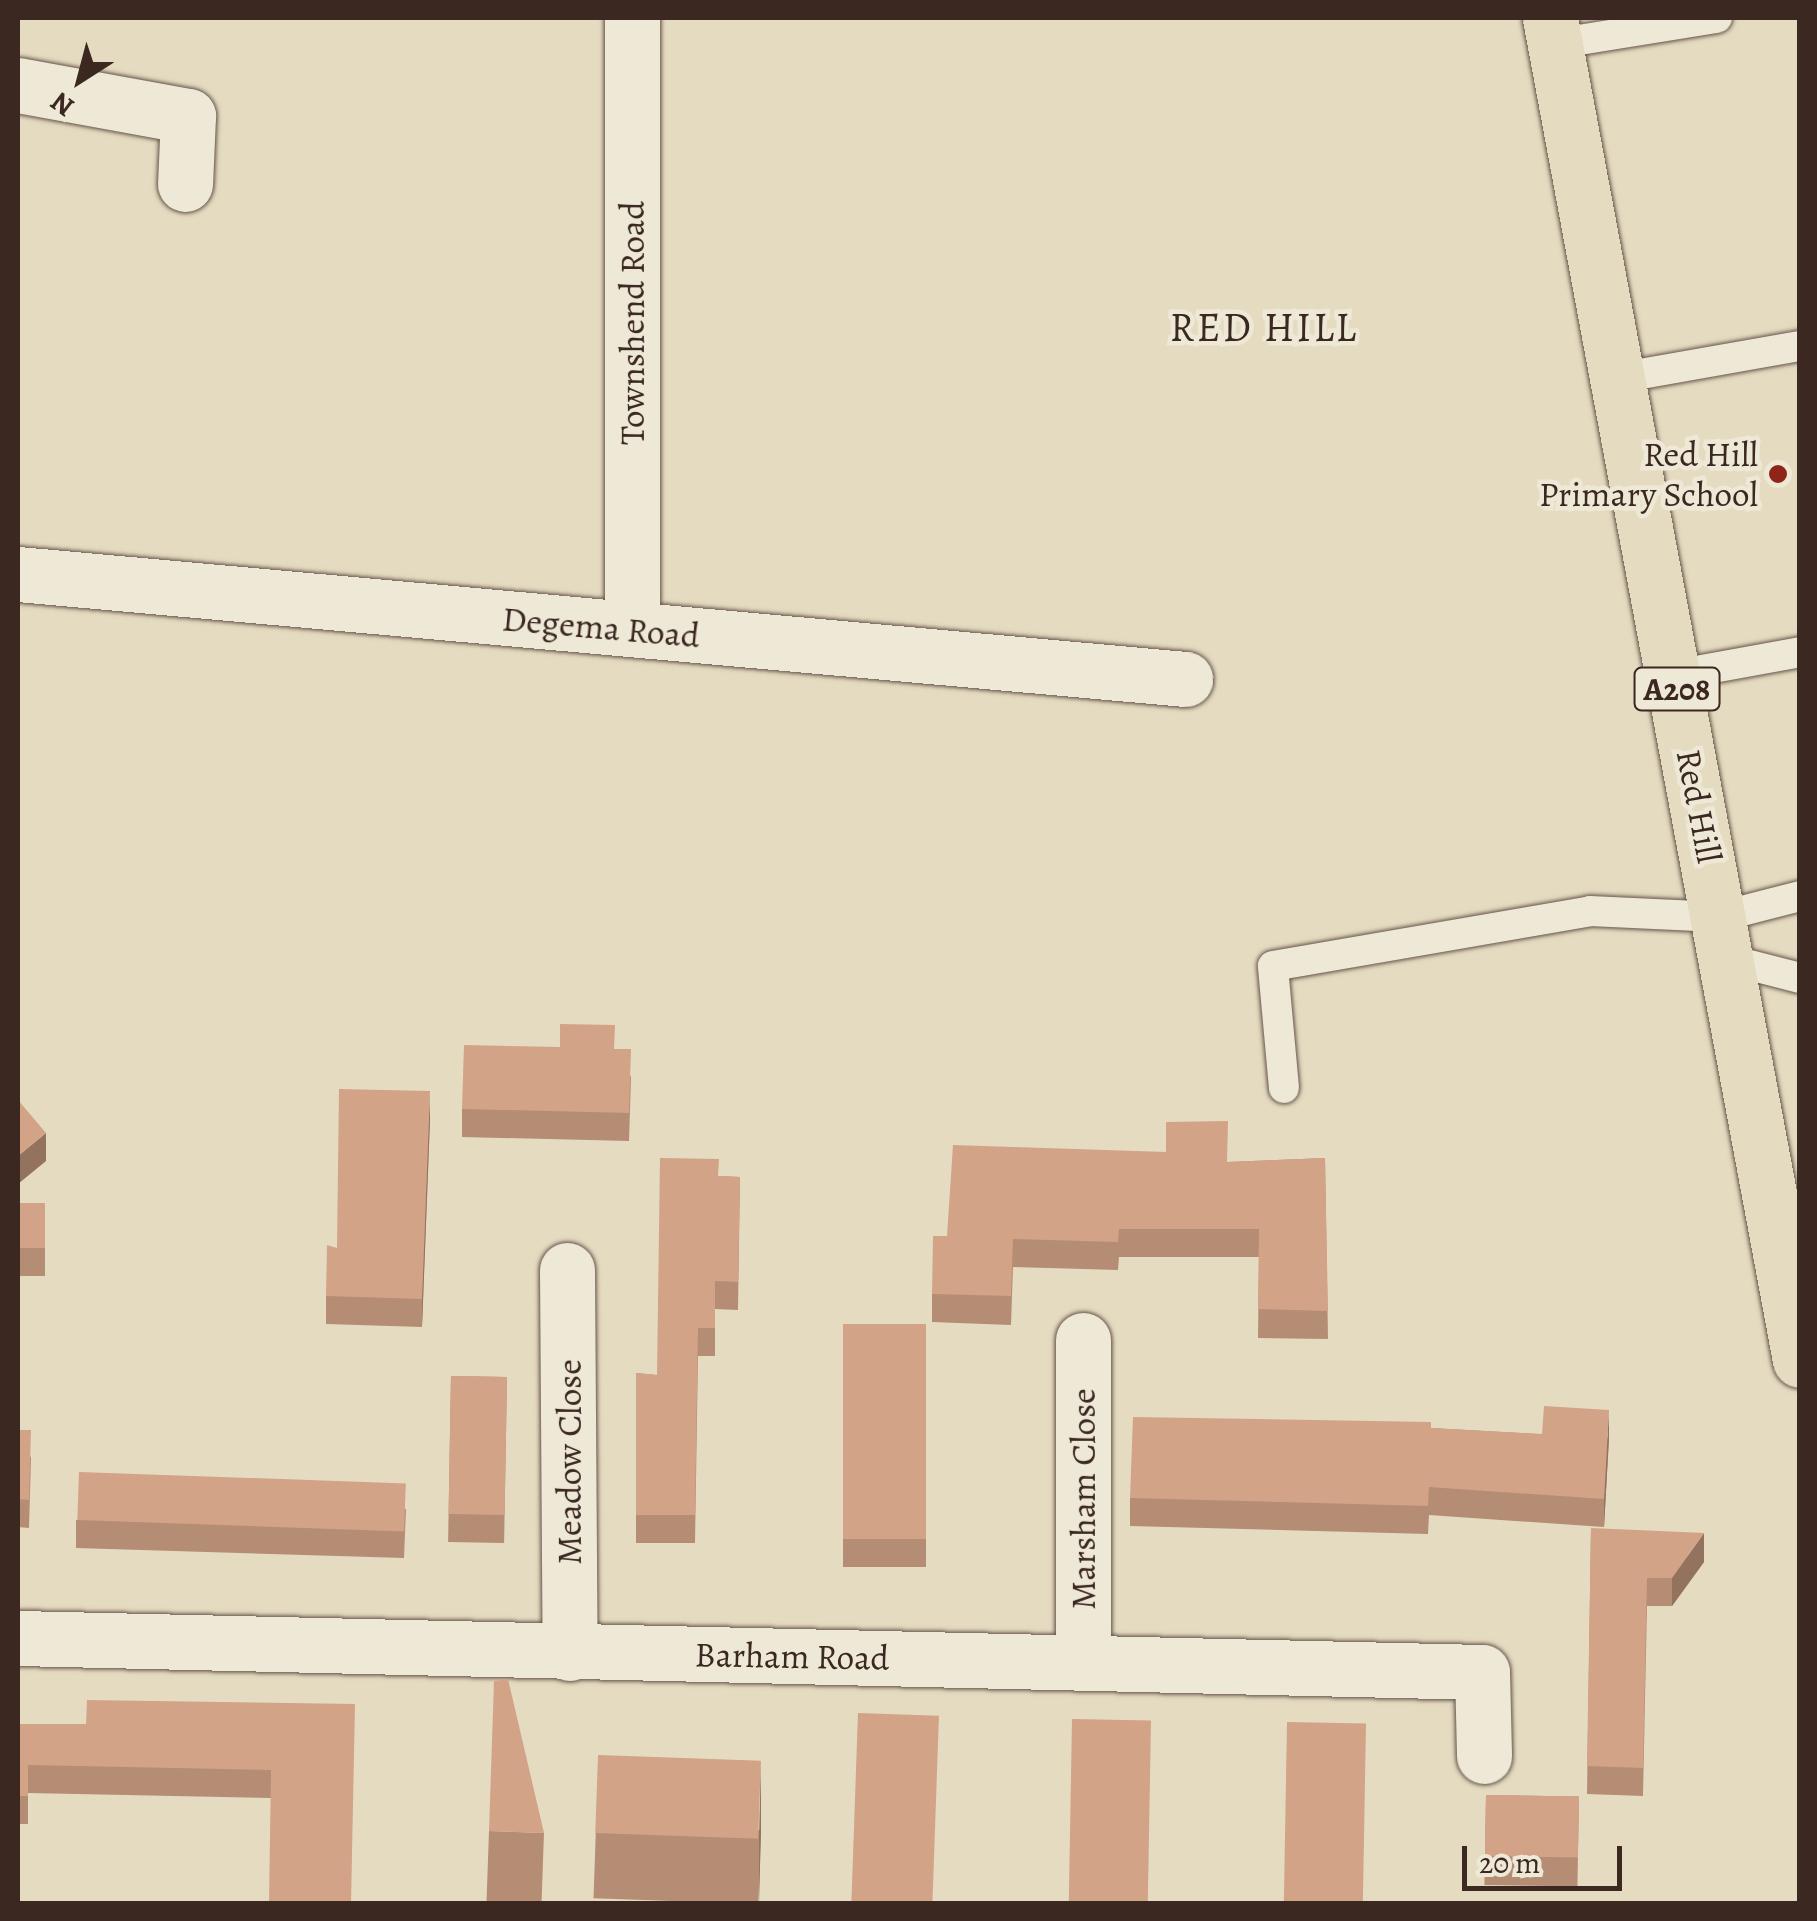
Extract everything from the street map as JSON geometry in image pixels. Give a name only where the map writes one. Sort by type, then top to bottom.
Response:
[{"type":"main road","name":"Red Hill","points":[[1551,31],[1800,1360]]},
{"type":"street","name":"Townshend Road","points":[[632,18],[632,629]]},
{"type":"street","points":[[18,84],[188,116],[185,184]]},
{"type":"street","name":"Degema Road","points":[[18,574],[1185,679]]},
{"type":"street","name":"Meadow Close","points":[[568,1270],[570,1653]]},
{"type":"street","name":"Marsham Close","points":[[1083,1340],[1083,1659]]},
{"type":"street","name":"Barham Road","points":[[18,1638],[570,1653],[1083,1659],[1482,1672],[1484,1756]]},
{"type":"lane","points":[[1551,31],[1717,18]]},
{"type":"lane","points":[[1618,378],[1800,346]]},
{"type":"lane","points":[[1674,675],[1800,652]]},
{"type":"lane","points":[[1723,938],[1800,896]]},
{"type":"lane","points":[[1284,1088],[1273,966],[1590,911],[1723,938],[1800,978]]},
{"type":"building","points":[[560,1024],[615,1025],[614,1049],[631,1049],[629,1113],[462,1109],[464,1045],[560,1047]]},
{"type":"building","points":[[339,1089],[430,1091],[422,1299],[326,1296],[327,1245],[337,1248]]},
{"type":"building","points":[[18,1100],[46,1133],[18,1156]]},
{"type":"building","points":[[1228,1121],[1227,1162],[1325,1158],[1328,1311],[1258,1309],[1259,1229],[1119,1229],[1118,1242],[1013,1239],[1011,1296],[932,1294],[933,1236],[947,1236],[953,1145],[1166,1152],[1166,1122]]},
{"type":"building","points":[[660,1158],[719,1159],[718,1176],[740,1177],[738,1282],[715,1281],[715,1328],[698,1328],[695,1515],[636,1515],[636,1373],[657,1375]]},
{"type":"building","points":[[18,1203],[45,1203],[45,1248],[18,1248]]},
{"type":"building","points":[[843,1324],[926,1324],[926,1539],[843,1539]]},
{"type":"building","points":[[451,1376],[507,1377],[505,1515],[449,1514]]},
{"type":"building","points":[[1544,1406],[1609,1410],[1604,1499],[1429,1487],[1428,1506],[1130,1498],[1133,1417],[1431,1422],[1431,1428],[1542,1434]]},
{"type":"building","points":[[18,1430],[31,1430],[29,1500],[18,1499]]},
{"type":"building","points":[[79,1472],[406,1483],[404,1531],[77,1520]]},
{"type":"building","points":[[1591,1528],[1704,1533],[1672,1578],[1647,1578],[1643,1768],[1587,1766]]},
{"type":"building","points":[[508,1679],[544,1833],[489,1831],[494,1681]]},
{"type":"building","points":[[87,1700],[355,1704],[351,1904],[269,1904],[271,1770],[28,1765],[28,1796],[18,1796],[18,1724],[86,1724]]},
{"type":"building","points":[[858,1713],[939,1716],[932,1904],[851,1904]]},
{"type":"building","points":[[1072,1719],[1151,1720],[1148,1904],[1069,1904]]},
{"type":"building","points":[[1287,1722],[1366,1723],[1363,1904],[1284,1904]]},
{"type":"building","points":[[598,1755],[761,1761],[758,1839],[595,1833]]},
{"type":"building","points":[[1486,1795],[1579,1797],[1578,1858],[1485,1856]]},
{"type":"place","name":"Red Hill Primary School","points":[[1778,474]]},
{"type":"district","name":"RED HILL","points":[[1264,328]]}]
